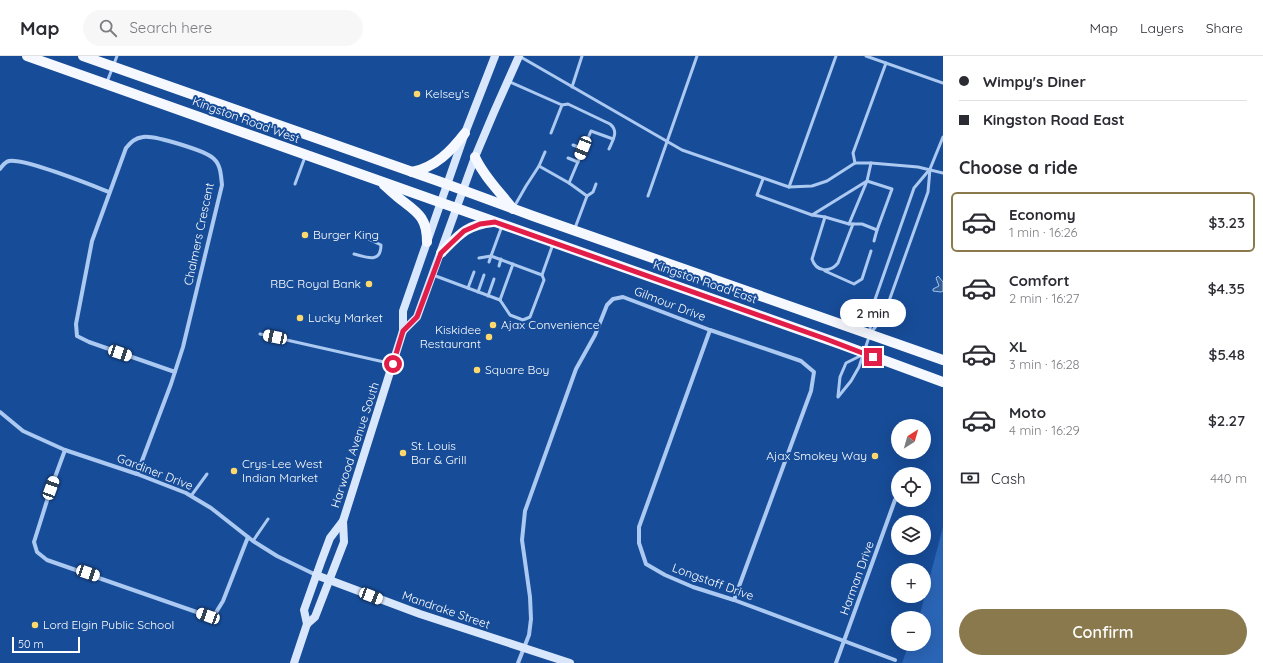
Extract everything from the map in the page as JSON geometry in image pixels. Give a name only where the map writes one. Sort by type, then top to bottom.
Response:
[{"type":"main road","name":"Kingston Road West","points":[[27,56],[441,202],[457,209]]},
{"type":"main road","name":"Kingston Road West","points":[[83,56],[463,190]]},
{"type":"main road","name":"Harwood Avenue South","points":[[307,624],[304,610],[330,538],[343,521],[403,331],[403,311],[465,133],[495,56]]},
{"type":"main road","name":"Harwood Avenue South","points":[[403,331],[417,317],[475,157],[519,56]]},
{"type":"main road","points":[[412,172],[432,165],[452,150],[465,133]]},
{"type":"main road","points":[[475,157],[480,168],[488,179],[513,208]]},
{"type":"main road","points":[[380,181],[419,214],[424,221],[427,230],[427,242]]},
{"type":"main road","name":"Kingston Road East","points":[[463,190],[943,360]]},
{"type":"main road","name":"Kingston Road East","points":[[457,209],[832,341],[943,382]]},
{"type":"main road","points":[[441,253],[464,231],[480,224],[499,223]]},
{"type":"main road","name":"Harwood Avenue South","points":[[294,663],[307,624],[315,617],[344,542],[343,521]]},
{"type":"main road","name":"Mandrake Street","points":[[316,575],[420,614],[570,663]]},
{"type":"street","name":"Chalmers Crescent","points":[[137,474],[175,372],[183,347],[222,185],[219,167],[214,158],[175,142],[144,136],[134,139],[126,148],[92,242],[76,324],[77,336],[89,342],[175,372]]},
{"type":"street","points":[[0,169],[2,165],[9,161],[26,162],[109,192]]},
{"type":"street","name":"Gilmour Drive","points":[[518,663],[529,635],[532,619],[522,540],[525,511],[576,369],[595,335],[607,305],[613,299],[623,297],[710,330],[801,361],[814,372],[811,391],[734,600]]},
{"type":"street","name":"Longstaff Drive","points":[[710,330],[639,526],[639,543],[646,564],[665,575],[693,587],[734,600],[895,660]]},
{"type":"street","name":"Gardiner Drive","points":[[0,412],[24,431],[66,450],[137,474],[191,496],[211,508],[253,541],[277,556],[316,575]]},
{"type":"street","points":[[66,450],[51,488],[34,542],[37,552],[47,560],[208,616],[215,614],[223,601],[248,537]]},
{"type":"street","name":"Harman Drive","points":[[836,663],[892,507]]},
{"type":"lane","points":[[106,84],[117,56]]},
{"type":"lane","points":[[519,56],[682,150],[789,187],[812,186],[827,181],[855,163],[871,163],[930,169],[943,173]]},
{"type":"lane","points":[[572,87],[582,56]]},
{"type":"lane","points":[[648,196],[697,56]]},
{"type":"lane","points":[[789,187],[836,56]]},
{"type":"lane","points":[[866,56],[943,83]]},
{"type":"lane","points":[[855,163],[853,153],[886,63]]},
{"type":"lane","points":[[508,81],[562,105],[568,104],[610,124],[616,132],[609,149]]},
{"type":"lane","points":[[551,133],[562,105]]},
{"type":"lane","points":[[570,183],[591,131],[613,139]]},
{"type":"lane","points":[[870,334],[884,315],[928,192],[930,169],[943,137]]},
{"type":"lane","points":[[573,145],[583,148]]},
{"type":"lane","points":[[513,208],[540,166],[545,152]]},
{"type":"lane","points":[[295,184],[306,155]]},
{"type":"lane","points":[[568,158],[578,162]]},
{"type":"lane","points":[[820,268],[827,270],[834,268],[838,262],[867,181],[871,163]]},
{"type":"lane","points":[[540,166],[570,183],[587,196]]},
{"type":"lane","points":[[864,354],[846,363],[840,378],[838,398],[851,381],[859,367],[864,354],[870,334],[872,311],[914,188],[930,169]]},
{"type":"lane","points":[[763,179],[757,195],[812,215],[851,224],[862,224],[877,230]]},
{"type":"lane","points":[[812,215],[867,181],[892,189],[874,241]]},
{"type":"lane","points":[[575,230],[587,196],[593,192],[596,184]]},
{"type":"lane","points":[[826,217],[812,259],[820,268],[854,284],[862,280],[871,251]]},
{"type":"lane","points":[[489,262],[499,223]]},
{"type":"lane","points":[[354,254],[373,258],[378,256],[381,252],[381,245],[358,234]]},
{"type":"lane","points":[[433,275],[500,300],[510,315],[523,320],[530,317],[544,280],[542,275],[553,242]]},
{"type":"lane","points":[[479,258],[491,256],[542,275]]},
{"type":"lane","points":[[499,266],[501,259]]},
{"type":"lane","points":[[500,300],[513,264]]},
{"type":"lane","points":[[468,288],[474,272]]},
{"type":"lane","points":[[478,292],[484,275]]},
{"type":"lane","points":[[488,296],[494,279]]},
{"type":"lane","points":[[260,334],[393,364]]},
{"type":"lane","points":[[191,496],[207,474]]},
{"type":"lane","points":[[253,541],[268,519]]},
{"type":"shaded area","points":[[938,276],[943,282],[943,291],[941,292],[933,291],[933,289],[939,286],[936,278]]},
{"type":"shaded area","points":[[943,527],[943,663],[902,663],[906,651],[931,651],[931,611],[921,611],[923,603],[931,603],[931,572]]},
{"type":"place","name":"Kelsey's","points":[[417,94]]},
{"type":"place","name":"Burger King","points":[[305,235]]},
{"type":"place","name":"RBC Royal Bank","points":[[369,284]]},
{"type":"place","name":"Lucky Market","points":[[300,318]]},
{"type":"place","name":"Ajax Convenience","points":[[493,325]]},
{"type":"place","name":"Kiskidee Restaurant","points":[[489,337]]},
{"type":"place","name":"Square Boy","points":[[477,370]]},
{"type":"place","name":"St. Louis Bar & Grill","points":[[403,453]]},
{"type":"place","name":"Ajax Smokey Way","points":[[875,456]]},
{"type":"place","name":"Crys-Lee West Indian Market","points":[[234,471]]},
{"type":"place","name":"Lord Elgin Public School","points":[[35,625]]},
{"type":"route","points":[[393,364],[403,331],[417,317],[441,253],[464,231],[480,224],[495,222],[873,357]]}]
